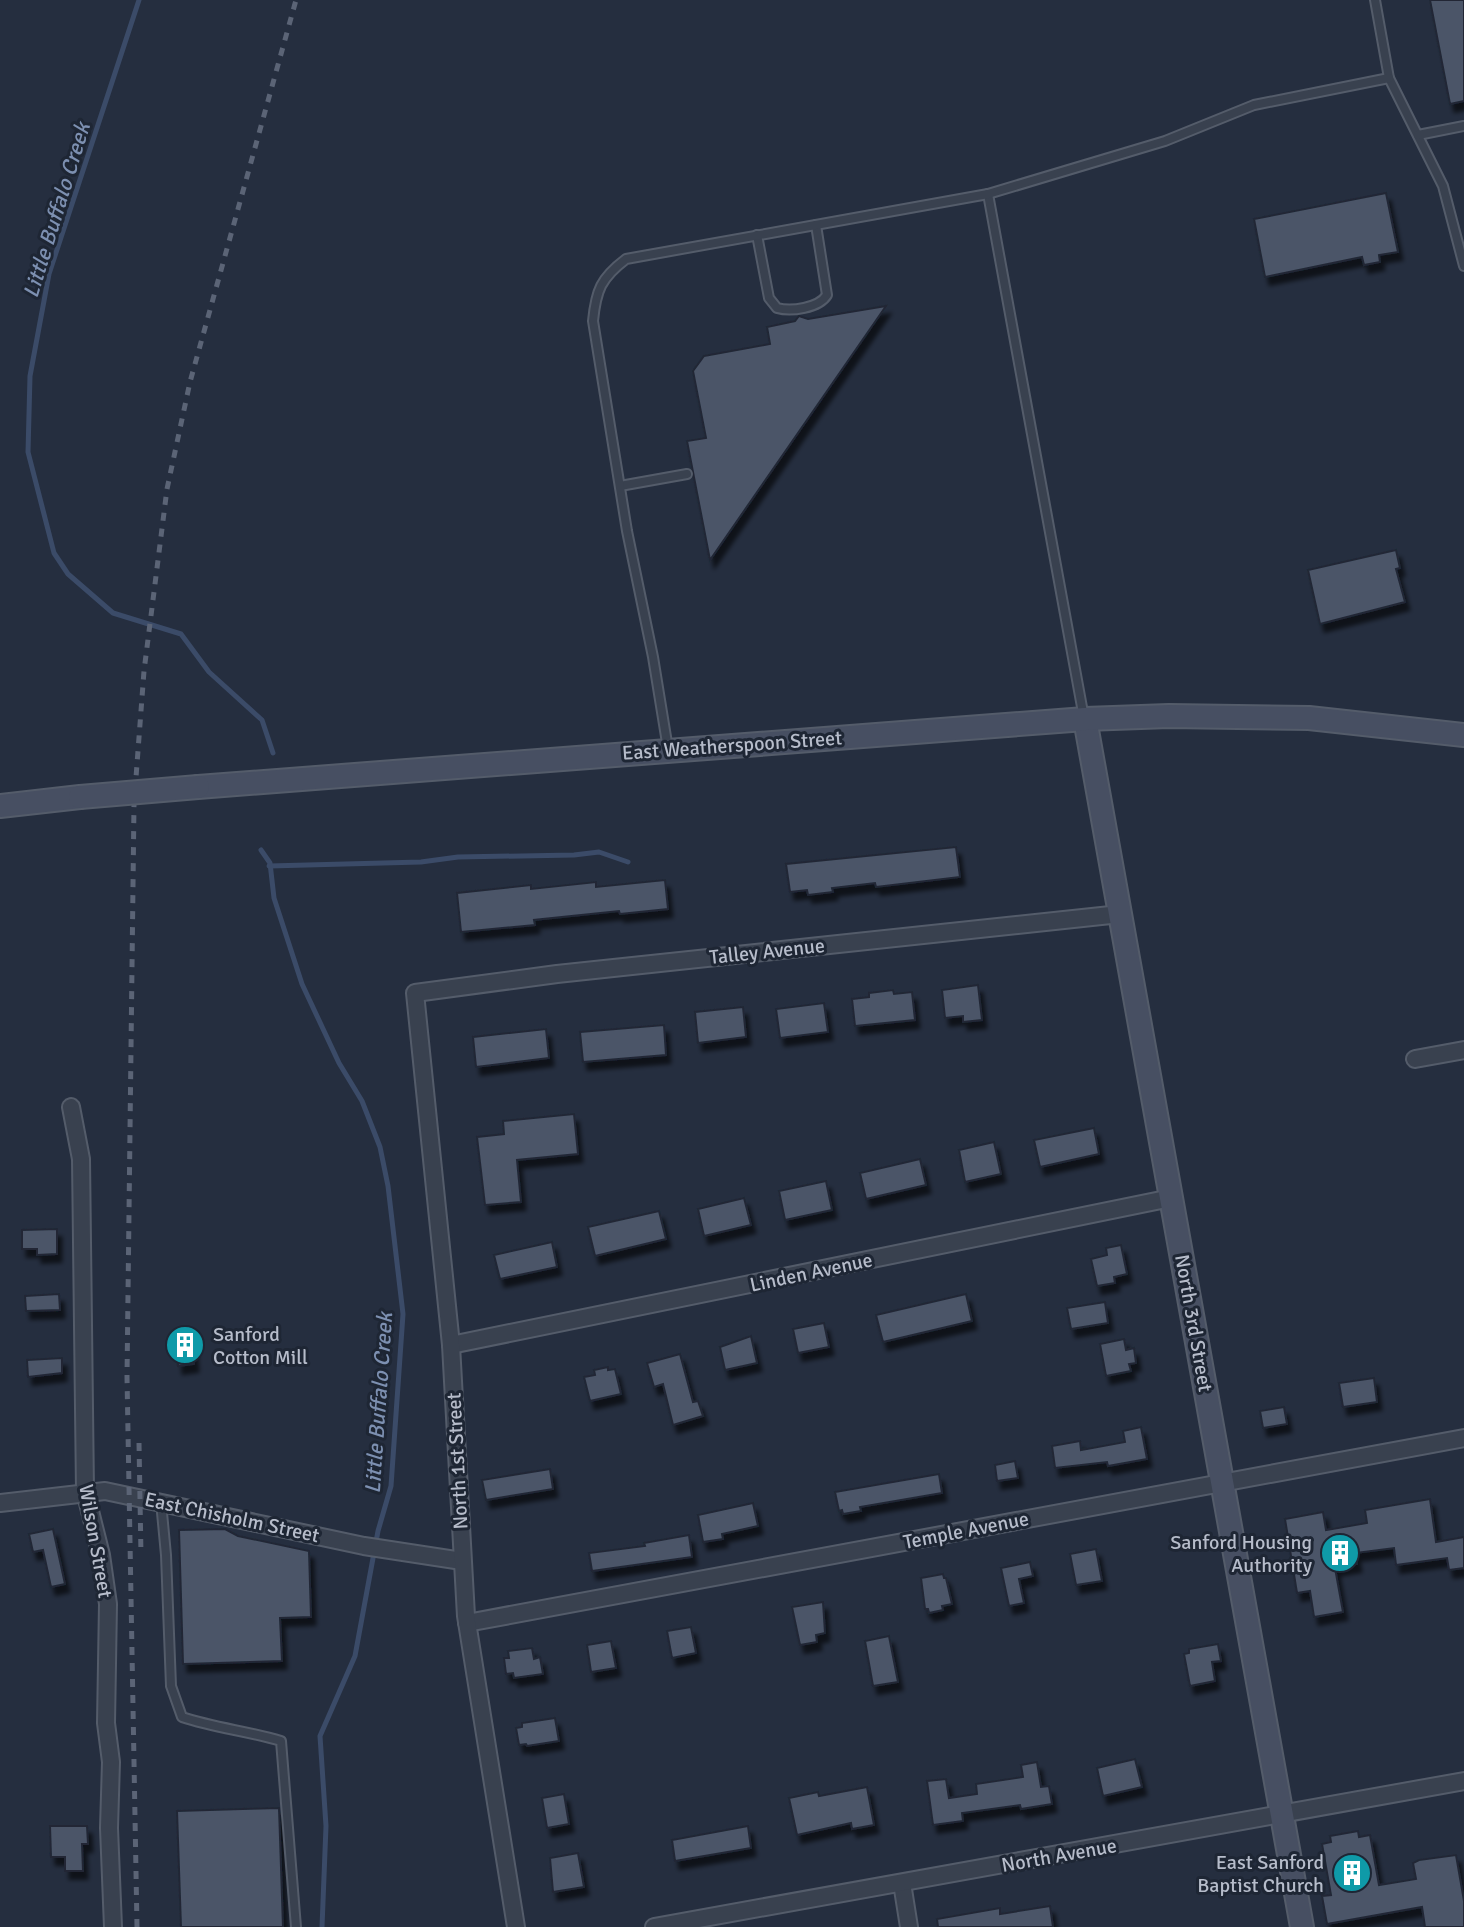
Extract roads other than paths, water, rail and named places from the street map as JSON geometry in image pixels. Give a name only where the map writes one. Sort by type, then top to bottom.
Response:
[{"type":"street","name":"East Weatherspoon Street","points":[[0,806],[669,749],[1085,719],[1169,716],[1309,718],[1464,735]]},
{"type":"street","name":"North 3rd Street","points":[[1085,719],[1302,1927]]},
{"type":"street","name":"Talley Avenue","points":[[415,993],[1120,914]]},
{"type":"street","name":"North 1st Street","points":[[415,993],[451,1345],[467,1623],[516,1927]]},
{"type":"street","points":[[1415,1059],[1464,1050]]},
{"type":"street","name":"Wilson Street","points":[[71,1107],[81,1159],[85,1491],[101,1555],[108,1604],[106,1723],[111,1762],[109,1828],[113,1927]]},
{"type":"street","name":"Linden Avenue","points":[[451,1345],[1171,1198]]},
{"type":"street","name":"Temple Avenue","points":[[467,1623],[1464,1438]]},
{"type":"street","name":"East Chisholm Street","points":[[0,1503],[105,1491],[364,1546],[462,1561]]},
{"type":"street","name":"North Avenue","points":[[654,1927],[1464,1781]]},
{"type":"street","points":[[902,1883],[909,1927]]},
{"type":"lane","points":[[1375,0],[1389,78],[1443,186],[1464,266]]},
{"type":"lane","points":[[669,749],[593,321],[595,295],[609,272],[626,259],[988,194],[1165,141],[1254,105],[1389,78]]},
{"type":"lane","points":[[1418,135],[1464,126]]},
{"type":"lane","points":[[988,194],[1085,719]]},
{"type":"lane","points":[[757,235],[769,298],[777,308],[790,310],[821,302],[827,295],[816,225]]},
{"type":"lane","points":[[620,486],[687,474]]},
{"type":"lane","points":[[161,1502],[171,1686],[182,1717],[217,1728],[281,1741],[296,1927]]},
{"type":"waterway","name":"Little Buffalo Creek","points":[[139,0],[49,274],[30,376],[28,452],[54,553],[68,574],[113,613],[181,634],[209,672],[262,720],[273,753]]},
{"type":"waterway","name":"Little Buffalo Creek","points":[[261,850],[270,863],[274,898],[302,984],[339,1063],[362,1101],[380,1147],[388,1186],[403,1314],[391,1486],[378,1531],[355,1656],[320,1736],[326,1826],[322,1927]]},
{"type":"waterway","points":[[269,866],[421,862],[458,857],[599,852],[628,862]]},
{"type":"railway","points":[[137,1927],[127,1377],[134,804],[144,671],[167,489],[190,382],[296,0]]},
{"type":"railway","points":[[139,1443],[141,1555]]},
{"type":"place","name":"Sanford Cotton Mill","points":[[185,1345]]},
{"type":"place","name":"Sanford Housing Authority","points":[[1340,1553]]},
{"type":"place","name":"East Sanford Baptist Church","points":[[1352,1873]]}]
